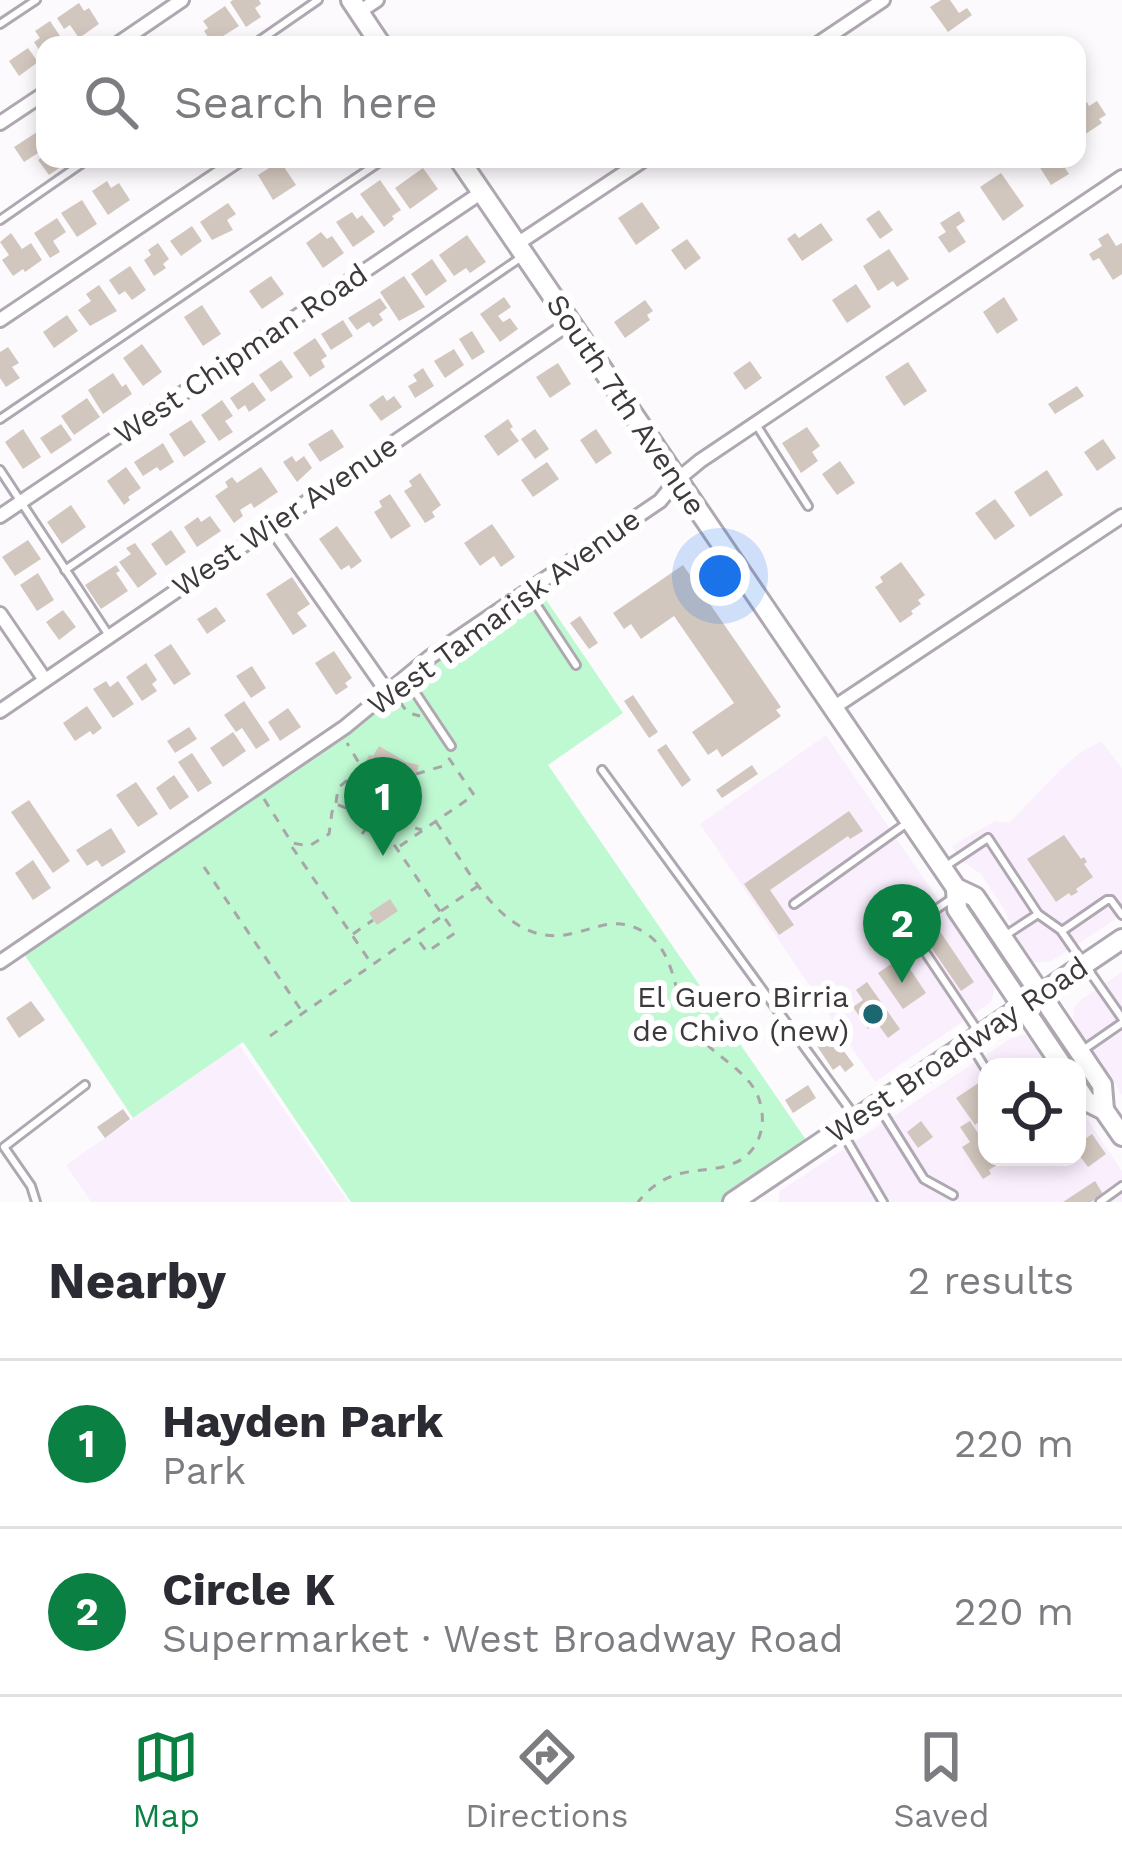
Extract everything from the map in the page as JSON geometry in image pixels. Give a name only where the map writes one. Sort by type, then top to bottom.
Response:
[{"type":"main road","points":[[355,6],[375,36]]},
{"type":"main road","name":"South 7th Avenue","points":[[465,168],[943,868],[956,892],[957,909],[1057,1058]]},
{"type":"main road","name":"South 7th Avenue","points":[[956,892],[975,897],[1102,1085],[1115,1120]]},
{"type":"main road","name":"West Broadway Road","points":[[733,1202],[758,1195],[848,1123],[1122,939]]},
{"type":"main road","name":"South 7th Avenue","points":[[1086,1101],[1115,1120]]},
{"type":"street","points":[[129,36],[182,0]]},
{"type":"street","points":[[355,6],[377,0]]},
{"type":"street","points":[[829,36],[883,0]]},
{"type":"street","points":[[0,123],[36,99]]},
{"type":"street","points":[[0,320],[227,168]]},
{"type":"street","points":[[521,249],[633,168]]},
{"type":"street","name":"West Tamarisk Avenue","points":[[0,962],[393,697],[405,677],[430,657],[660,501],[677,480],[755,423],[1122,177]]},
{"type":"street","name":"West Chipman Road","points":[[0,517],[482,192]]},
{"type":"street","name":"West Wier Avenue","points":[[0,711],[571,322]]},
{"type":"street","points":[[832,708],[1122,516]]},
{"type":"street","points":[[272,526],[393,697]]},
{"type":"street","points":[[0,614],[44,680]]},
{"type":"lane","points":[[0,25],[36,0]]},
{"type":"lane","points":[[266,36],[319,0]]},
{"type":"lane","points":[[0,220],[75,168]]},
{"type":"lane","points":[[0,419],[371,168]]},
{"type":"lane","points":[[65,570],[521,249]]},
{"type":"lane","points":[[755,423],[808,506]]},
{"type":"lane","points":[[0,470],[110,637]]},
{"type":"lane","points":[[527,591],[576,664]]},
{"type":"lane","points":[[405,677],[446,747]]},
{"type":"lane","points":[[602,770],[848,1123],[883,1202]]},
{"type":"lane","points":[[794,904],[910,820]]},
{"type":"lane","points":[[943,868],[988,838],[1038,914],[1061,931],[1122,1020],[1080,1052]]},
{"type":"lane","points":[[956,892],[909,928],[982,1058]]},
{"type":"lane","points":[[1061,931],[1107,900],[1122,914]]},
{"type":"lane","points":[[1002,937],[1038,914]]},
{"type":"lane","points":[[36,1202],[31,1186],[4,1147],[85,1085]]},
{"type":"lane","points":[[877,1103],[924,1179],[953,1195]]},
{"type":"lane","points":[[1100,1202],[1122,1186]]},
{"type":"path","points":[[393,697],[408,713],[421,716]]},
{"type":"path","points":[[292,844],[309,846],[329,834],[338,788],[362,768],[346,743]]},
{"type":"path","points":[[397,848],[474,796],[446,747]]},
{"type":"path","points":[[416,774],[452,763]]},
{"type":"path","points":[[398,823],[400,787]]},
{"type":"path","points":[[264,800],[372,965]]},
{"type":"path","points":[[336,804],[424,830]]},
{"type":"path","points":[[362,834],[375,819]]},
{"type":"path","points":[[375,819],[455,933],[427,952],[415,936]]},
{"type":"path","points":[[436,822],[506,917],[529,931],[563,936],[613,924],[640,929],[650,937],[670,964],[678,1000],[693,1030],[753,1087],[763,1112],[754,1149],[725,1168],[683,1173],[659,1182],[638,1202]]},
{"type":"path","points":[[204,867],[303,1013]]},
{"type":"path","points":[[270,1036],[415,936],[479,885]]},
{"type":"path","points":[[351,934],[373,920]]},
{"type":"shaded area","points":[[826,735],[995,988],[991,1002],[875,1082],[700,824]]},
{"type":"shaded area","points":[[1101,741],[1122,768],[1122,915],[1050,962],[1032,962],[981,874],[963,862],[952,846],[995,821],[1009,823],[1061,769]]},
{"type":"shaded area","points":[[1122,972],[1122,1095],[1073,1018],[1074,1007],[1082,999]]},
{"type":"shaded area","points":[[1028,1035],[1046,1058],[981,1058],[1013,1037]]},
{"type":"shaded area","points":[[239,1045],[348,1202],[91,1202],[66,1165]]},
{"type":"shaded area","points":[[978,1060],[978,1166],[1086,1166],[1086,1117],[1122,1171],[1122,1202],[778,1202],[780,1191]]},
{"type":"green space","points":[[536,585],[623,713],[548,765],[811,1147],[731,1202],[351,1202],[243,1042],[133,1118],[20,948],[345,727]]},
{"type":"building","points":[[233,0],[259,0],[255,8],[261,17],[246,27]]},
{"type":"building","points":[[950,0],[959,13],[967,8],[972,15],[948,32],[930,7]]},
{"type":"building","points":[[79,3],[84,11],[89,8],[99,24],[78,36],[70,25],[64,29],[57,18]]},
{"type":"building","points":[[225,6],[239,26],[223,36],[207,36],[203,21]]},
{"type":"building","points":[[50,21],[60,36],[39,36],[35,31]]},
{"type":"building","points":[[28,48],[36,63],[19,76],[9,61]]},
{"type":"building","points":[[1097,101],[1106,115],[1086,134],[1086,103],[1089,106]]},
{"type":"building","points":[[36,133],[36,154],[24,162],[14,147]]},
{"type":"building","points":[[269,168],[285,168],[296,185],[273,200],[258,175]]},
{"type":"building","points":[[423,168],[438,189],[410,209],[395,188]]},
{"type":"building","points":[[1040,168],[1065,168],[1069,174],[1051,185]]},
{"type":"building","points":[[1001,173],[1024,206],[1003,221],[980,187]]},
{"type":"building","points":[[380,180],[401,210],[384,227],[360,194]]},
{"type":"building","points":[[107,181],[111,188],[119,183],[130,200],[108,215],[92,191]]},
{"type":"building","points":[[82,200],[97,224],[77,237],[61,213]]},
{"type":"building","points":[[642,202],[660,228],[636,245],[618,218]]},
{"type":"building","points":[[228,203],[236,214],[227,220],[233,230],[212,240],[200,222]]},
{"type":"building","points":[[879,210],[893,230],[880,239],[866,219]]},
{"type":"building","points":[[959,211],[965,221],[956,227],[966,242],[949,253],[938,237],[946,232],[940,223]]},
{"type":"building","points":[[352,212],[357,219],[362,215],[375,232],[353,247],[336,222]]},
{"type":"building","points":[[57,218],[66,232],[53,241],[60,252],[50,258],[34,233]]},
{"type":"building","points":[[821,223],[833,240],[802,261],[787,239],[795,233],[799,238]]},
{"type":"building","points":[[192,226],[202,241],[181,256],[170,241]]},
{"type":"building","points":[[321,232],[327,239],[332,236],[344,253],[323,268],[306,243]]},
{"type":"building","points":[[11,233],[22,249],[31,243],[42,260],[13,276],[2,260],[9,255],[0,242]]},
{"type":"building","points":[[1108,233],[1116,246],[1122,243],[1122,274],[1113,280],[1099,258],[1093,261],[1089,254],[1102,246],[1098,239]]},
{"type":"building","points":[[467,235],[486,262],[470,273],[466,268],[454,276],[439,255]]},
{"type":"building","points":[[687,239],[701,258],[685,270],[671,250]]},
{"type":"building","points":[[158,243],[169,259],[163,264],[166,268],[154,276],[144,260]]},
{"type":"building","points":[[889,249],[909,279],[897,287],[893,281],[878,291],[863,266]]},
{"type":"building","points":[[432,259],[447,281],[426,296],[411,274]]},
{"type":"building","points":[[130,266],[146,290],[132,300],[125,291],[119,295],[109,280]]},
{"type":"building","points":[[271,276],[284,294],[262,309],[249,291]]},
{"type":"building","points":[[404,276],[425,307],[399,321],[380,292]]},
{"type":"building","points":[[856,284],[871,307],[847,323],[832,300]]},
{"type":"building","points":[[99,285],[117,311],[90,326],[78,310],[91,301],[86,294]]},
{"type":"building","points":[[504,297],[511,307],[498,316],[503,322],[510,318],[518,329],[500,342],[480,314]]},
{"type":"building","points":[[1004,297],[1018,320],[997,334],[983,312]]},
{"type":"building","points":[[380,298],[387,308],[379,314],[383,320],[357,330],[348,318]]},
{"type":"building","points":[[645,300],[653,311],[647,315],[650,320],[625,338],[614,322]]},
{"type":"building","points":[[202,305],[221,334],[203,346],[184,317]]},
{"type":"building","points":[[67,315],[78,331],[54,348],[43,332]]},
{"type":"building","points":[[343,320],[353,336],[331,350],[321,334]]},
{"type":"building","points":[[472,331],[485,352],[472,360],[459,339]]},
{"type":"building","points":[[315,338],[327,356],[321,360],[325,367],[310,377],[293,353]]},
{"type":"building","points":[[142,344],[162,372],[143,386],[123,358]]},
{"type":"building","points":[[8,347],[19,363],[12,367],[20,378],[6,387],[0,378],[0,352]]},
{"type":"building","points":[[454,349],[464,365],[445,378],[434,361]]},
{"type":"building","points":[[281,360],[293,377],[271,392],[259,375]]},
{"type":"building","points":[[750,361],[762,378],[745,390],[733,373]]},
{"type":"building","points":[[908,362],[927,391],[904,406],[885,377]]},
{"type":"building","points":[[558,363],[571,384],[550,398],[536,377]]},
{"type":"building","points":[[423,368],[434,386],[415,398],[408,386],[417,381],[413,375]]},
{"type":"building","points":[[113,373],[132,394],[103,414],[88,390]]},
{"type":"building","points":[[253,382],[266,400],[249,412],[245,405],[238,410],[230,398]]},
{"type":"building","points":[[1077,386],[1084,396],[1055,414],[1048,404]]},
{"type":"building","points":[[383,395],[387,401],[394,396],[402,407],[381,421],[369,405]]},
{"type":"building","points":[[87,398],[100,417],[74,435],[61,416]]},
{"type":"building","points":[[222,400],[233,416],[225,421],[233,432],[219,441],[201,415]]},
{"type":"building","points":[[508,419],[519,441],[498,456],[484,436]]},
{"type":"building","points":[[191,420],[206,442],[184,457],[169,434]]},
{"type":"building","points":[[61,424],[72,440],[51,454],[40,438]]},
{"type":"building","points":[[807,427],[820,446],[812,452],[818,461],[801,473],[782,443]]},
{"type":"building","points":[[23,429],[41,457],[23,469],[5,442]]},
{"type":"building","points":[[332,429],[344,447],[320,462],[308,444]]},
{"type":"building","points":[[535,429],[549,449],[535,459],[521,439]]},
{"type":"building","points":[[596,429],[612,453],[596,464],[580,440]]},
{"type":"building","points":[[1103,439],[1116,458],[1097,471],[1084,452]]},
{"type":"building","points":[[163,443],[174,462],[143,476],[134,462]]},
{"type":"building","points":[[292,456],[296,462],[304,456],[312,468],[297,482],[283,462]]},
{"type":"building","points":[[840,461],[855,483],[837,495],[822,474]]},
{"type":"building","points":[[547,462],[559,479],[533,497],[521,480]]},
{"type":"building","points":[[126,467],[141,488],[124,505],[107,481]]},
{"type":"building","points":[[261,467],[278,492],[254,508],[251,503],[240,510],[243,516],[234,523],[215,496],[228,487],[225,482],[232,477],[237,483]]},
{"type":"building","points":[[1047,470],[1063,495],[1030,517],[1014,492]]},
{"type":"building","points":[[420,473],[441,505],[425,523],[404,491]]},
{"type":"building","points":[[390,494],[411,526],[391,539],[374,512]]},
{"type":"building","points":[[995,499],[1015,526],[995,540],[975,513]]},
{"type":"building","points":[[71,505],[86,527],[62,544],[47,522]]},
{"type":"building","points":[[210,516],[221,531],[197,547],[184,527],[198,517],[201,522]]},
{"type":"building","points":[[492,524],[515,557],[501,567],[494,556],[480,566],[464,543]]},
{"type":"building","points":[[337,526],[362,561],[351,569],[349,565],[341,570],[319,539]]},
{"type":"building","points":[[171,530],[186,552],[166,566],[151,544]]},
{"type":"building","points":[[28,540],[41,559],[15,576],[2,557]]},
{"type":"building","points":[[135,543],[157,574],[138,588],[119,562],[131,554],[126,548]]},
{"type":"building","points":[[901,562],[925,595],[913,614],[900,623],[875,587],[883,582],[880,577]]},
{"type":"building","points":[[116,565],[128,591],[101,609],[85,585]]},
{"type":"building","points":[[683,565],[781,707],[776,710],[781,716],[722,757],[717,749],[708,755],[692,732],[734,703],[674,616],[641,639],[631,624],[624,629],[613,613]]},
{"type":"building","points":[[38,573],[54,600],[37,611],[20,585]]},
{"type":"building","points":[[292,577],[310,604],[297,613],[307,626],[293,635],[266,594]]},
{"type":"building","points":[[216,607],[226,621],[207,634],[197,619]]},
{"type":"building","points":[[63,610],[76,627],[59,640],[46,622]]},
{"type":"building","points":[[580,616],[598,643],[589,649],[570,623]]},
{"type":"building","points":[[171,644],[191,674],[174,685],[154,655]]},
{"type":"building","points":[[334,651],[352,678],[336,695],[315,663]]},
{"type":"building","points":[[146,663],[157,680],[152,684],[157,691],[142,701],[126,677]]},
{"type":"building","points":[[252,666],[266,688],[251,698],[236,676]]},
{"type":"building","points":[[106,681],[110,687],[118,681],[134,704],[113,718],[93,689]]},
{"type":"building","points":[[633,695],[658,732],[649,738],[624,701]]},
{"type":"building","points":[[244,701],[270,740],[256,749],[242,728],[236,732],[224,715]]},
{"type":"building","points":[[87,706],[102,728],[75,741],[63,723]]},
{"type":"building","points":[[288,708],[301,727],[280,741],[268,722]]},
{"type":"building","points":[[189,727],[197,739],[175,753],[167,741]]},
{"type":"building","points":[[233,732],[246,751],[223,767],[210,748]]},
{"type":"building","points":[[666,744],[691,780],[682,787],[657,750]]},
{"type":"building","points":[[379,746],[419,765],[412,790],[375,780],[367,791],[358,784],[369,755]]},
{"type":"building","points":[[192,753],[212,783],[198,792],[178,762]]},
{"type":"building","points":[[752,765],[758,774],[722,798],[716,790]]},
{"type":"building","points":[[174,775],[189,797],[170,810],[156,788]]},
{"type":"building","points":[[136,782],[158,814],[138,827],[116,795]]},
{"type":"building","points":[[29,800],[70,861],[53,873],[11,812]]},
{"type":"building","points":[[849,811],[863,831],[848,836],[770,890],[794,925],[779,935],[744,884]]},
{"type":"building","points":[[111,828],[126,852],[102,867],[97,860],[87,866],[76,850]]},
{"type":"building","points":[[1064,835],[1084,857],[1093,877],[1078,892],[1056,902],[1027,859]]},
{"type":"building","points":[[33,860],[51,888],[33,900],[15,873]]},
{"type":"building","points":[[904,885],[912,897],[890,912],[882,901]]},
{"type":"building","points":[[390,899],[398,911],[377,925],[369,913]]},
{"type":"building","points":[[931,918],[974,982],[961,991],[917,927]]},
{"type":"building","points":[[902,957],[926,993],[903,1009],[878,973]]},
{"type":"building","points":[[867,982],[900,1029],[888,1038],[877,1023],[868,1029],[853,1007],[863,1000],[856,990]]},
{"type":"building","points":[[31,1001],[45,1020],[19,1038],[6,1018]]},
{"type":"building","points":[[832,1035],[854,1065],[845,1072],[840,1065],[833,1070],[817,1046]]},
{"type":"building","points":[[978,1083],[978,1123],[975,1125],[956,1098]]},
{"type":"building","points":[[808,1085],[816,1098],[793,1113],[785,1100]]},
{"type":"building","points":[[123,1109],[130,1119],[105,1138],[97,1127]]},
{"type":"building","points":[[921,1121],[933,1137],[918,1148],[907,1132]]},
{"type":"building","points":[[970,1121],[978,1133],[978,1166],[995,1166],[983,1179],[962,1147],[970,1142],[960,1127]]},
{"type":"building","points":[[1092,1134],[1106,1154],[1088,1167],[1086,1164],[1086,1138]]},
{"type":"building","points":[[1095,1181],[1103,1194],[1091,1202],[1063,1202]]},
{"type":"place","name":"Hayden Park","points":[[383,856]]},
{"type":"place","name":"Circle K","points":[[902,983]]},
{"type":"place","name":"El Guero Birria de Chivo (new)","points":[[873,1014]]}]
